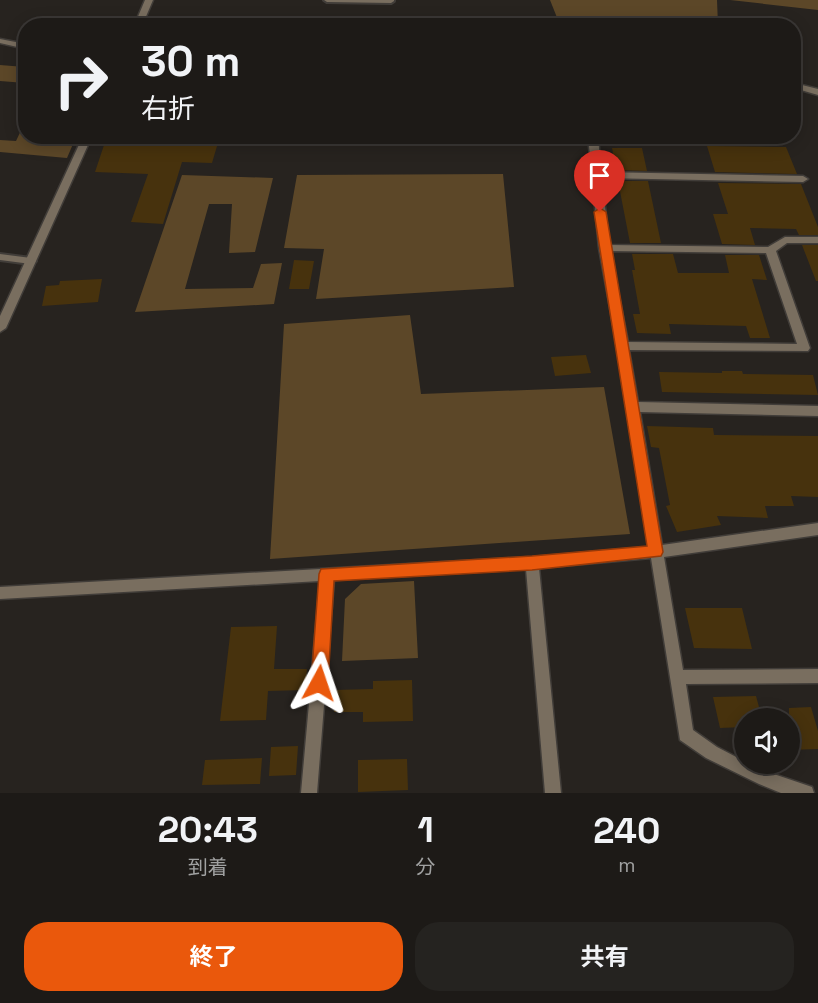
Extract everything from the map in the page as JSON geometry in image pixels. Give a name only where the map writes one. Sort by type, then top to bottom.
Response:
[{"type":"street","points":[[141,18],[149,0]]},
{"type":"street","points":[[0,41],[18,45]]},
{"type":"street","points":[[801,88],[818,92]]},
{"type":"street","points":[[0,328],[84,144]]},
{"type":"street","points":[[594,144],[604,248],[623,346],[687,734],[698,745],[776,788],[806,793]]},
{"type":"street","points":[[596,175],[803,179]]},
{"type":"street","points":[[604,248],[770,250],[785,240],[818,240]]},
{"type":"street","points":[[623,346],[804,348],[770,250]]},
{"type":"street","points":[[633,407],[818,411]]},
{"type":"street","points":[[0,593],[532,563],[656,552],[818,529]]},
{"type":"street","points":[[532,563],[553,793]]},
{"type":"street","points":[[309,793],[327,574]]},
{"type":"street","points":[[678,677],[818,676]]},
{"type":"lane","points":[[327,0],[391,1]]},
{"type":"lane","points":[[0,257],[31,261]]},
{"type":"shaded area","points":[[550,0],[717,0],[718,18],[557,18]]},
{"type":"shaded area","points":[[730,0],[818,0],[818,10]]},
{"type":"shaded area","points":[[0,65],[18,66],[18,82],[0,81]]},
{"type":"shaded area","points":[[18,137],[18,144],[73,144],[67,158],[0,152],[0,140],[16,141]]},
{"type":"shaded area","points":[[503,174],[514,287],[316,299],[324,249],[284,248],[297,175]]},
{"type":"shaded area","points":[[182,175],[273,178],[255,252],[229,253],[232,204],[209,204],[185,289],[253,288],[261,264],[282,263],[274,304],[135,312]]},
{"type":"shaded area","points":[[410,315],[421,394],[604,387],[630,534],[270,559],[284,324]]},
{"type":"shaded area","points":[[414,581],[418,658],[342,661],[345,599],[361,584]]},
{"type":"building","points":[[104,144],[218,144],[212,163],[182,162],[163,224],[131,222],[148,174],[95,172]]},
{"type":"building","points":[[707,146],[786,147],[797,174],[715,172]]},
{"type":"building","points":[[612,148],[642,148],[647,171],[616,170]]},
{"type":"building","points":[[618,181],[648,181],[661,243],[630,243]]},
{"type":"building","points":[[718,183],[801,184],[818,227],[818,235],[799,235],[796,229],[750,228],[755,245],[722,244],[713,214],[728,214]]},
{"type":"building","points":[[802,245],[818,245],[818,281],[816,281]]},
{"type":"building","points":[[632,254],[673,254],[678,273],[729,273],[725,255],[759,255],[767,280],[752,279],[770,338],[750,338],[746,326],[669,324],[671,334],[637,333],[633,314],[640,314],[632,270],[635,270]]},
{"type":"building","points":[[294,260],[314,261],[309,289],[289,289]]},
{"type":"building","points":[[102,279],[98,302],[42,306],[46,286],[59,285],[60,281]]},
{"type":"building","points":[[586,355],[591,373],[555,376],[551,357]]},
{"type":"building","points":[[722,371],[742,371],[743,374],[813,375],[818,395],[662,392],[659,372],[722,373]]},
{"type":"building","points":[[647,426],[713,428],[714,435],[818,436],[818,497],[791,496],[794,506],[765,506],[768,518],[717,516],[721,525],[677,532],[666,506],[670,505],[659,448],[651,447]]},
{"type":"building","points":[[685,608],[742,608],[752,649],[694,648]]},
{"type":"building","points":[[277,626],[274,669],[307,669],[305,690],[268,691],[266,720],[220,721],[231,627]]},
{"type":"building","points":[[412,680],[413,721],[363,722],[363,712],[334,712],[334,690],[373,689],[373,681]]},
{"type":"building","points":[[756,696],[759,708],[734,708],[734,727],[720,728],[713,697]]},
{"type":"building","points":[[811,707],[818,731],[818,749],[800,750],[800,708],[789,708]]},
{"type":"building","points":[[298,746],[296,775],[269,776],[271,747]]},
{"type":"building","points":[[262,758],[260,784],[202,785],[205,760]]},
{"type":"building","points":[[407,759],[408,790],[358,792],[358,760]]},
{"type":"route","points":[[319,683],[327,574],[532,563],[656,552],[623,346],[604,248],[600,212]]}]
